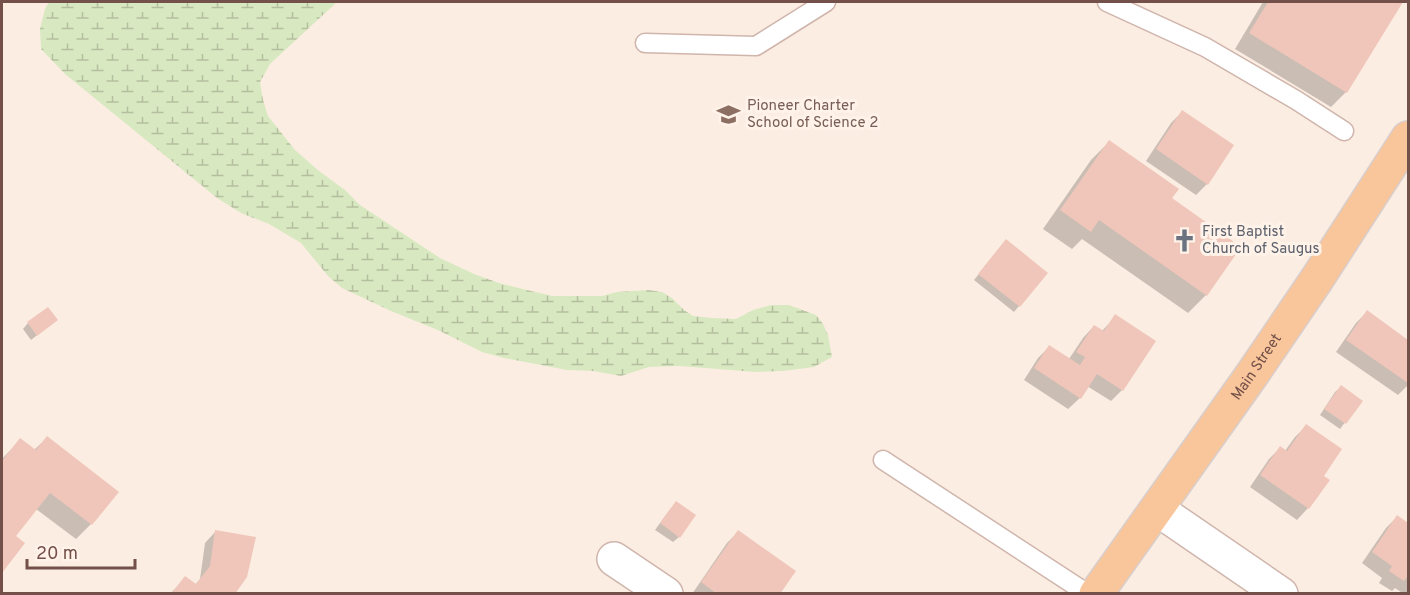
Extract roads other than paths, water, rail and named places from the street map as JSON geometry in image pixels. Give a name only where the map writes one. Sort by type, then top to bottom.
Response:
[{"type":"main road","name":"Main Street","points":[[1096,594],[1251,376],[1408,138]]},
{"type":"street","points":[[1157,509],[1281,594]]},
{"type":"street","points":[[614,559],[666,594]]},
{"type":"lane","points":[[645,43],[756,46],[826,2]]},
{"type":"lane","points":[[1107,2],[1205,46],[1344,130]]},
{"type":"lane","points":[[883,460],[1088,594]]},
{"type":"place","name":"Pioneer Charter School of Science 2","points":[[729,115]]},
{"type":"place","name":"First Baptist Church of Saugus","points":[[1184,241]]}]
